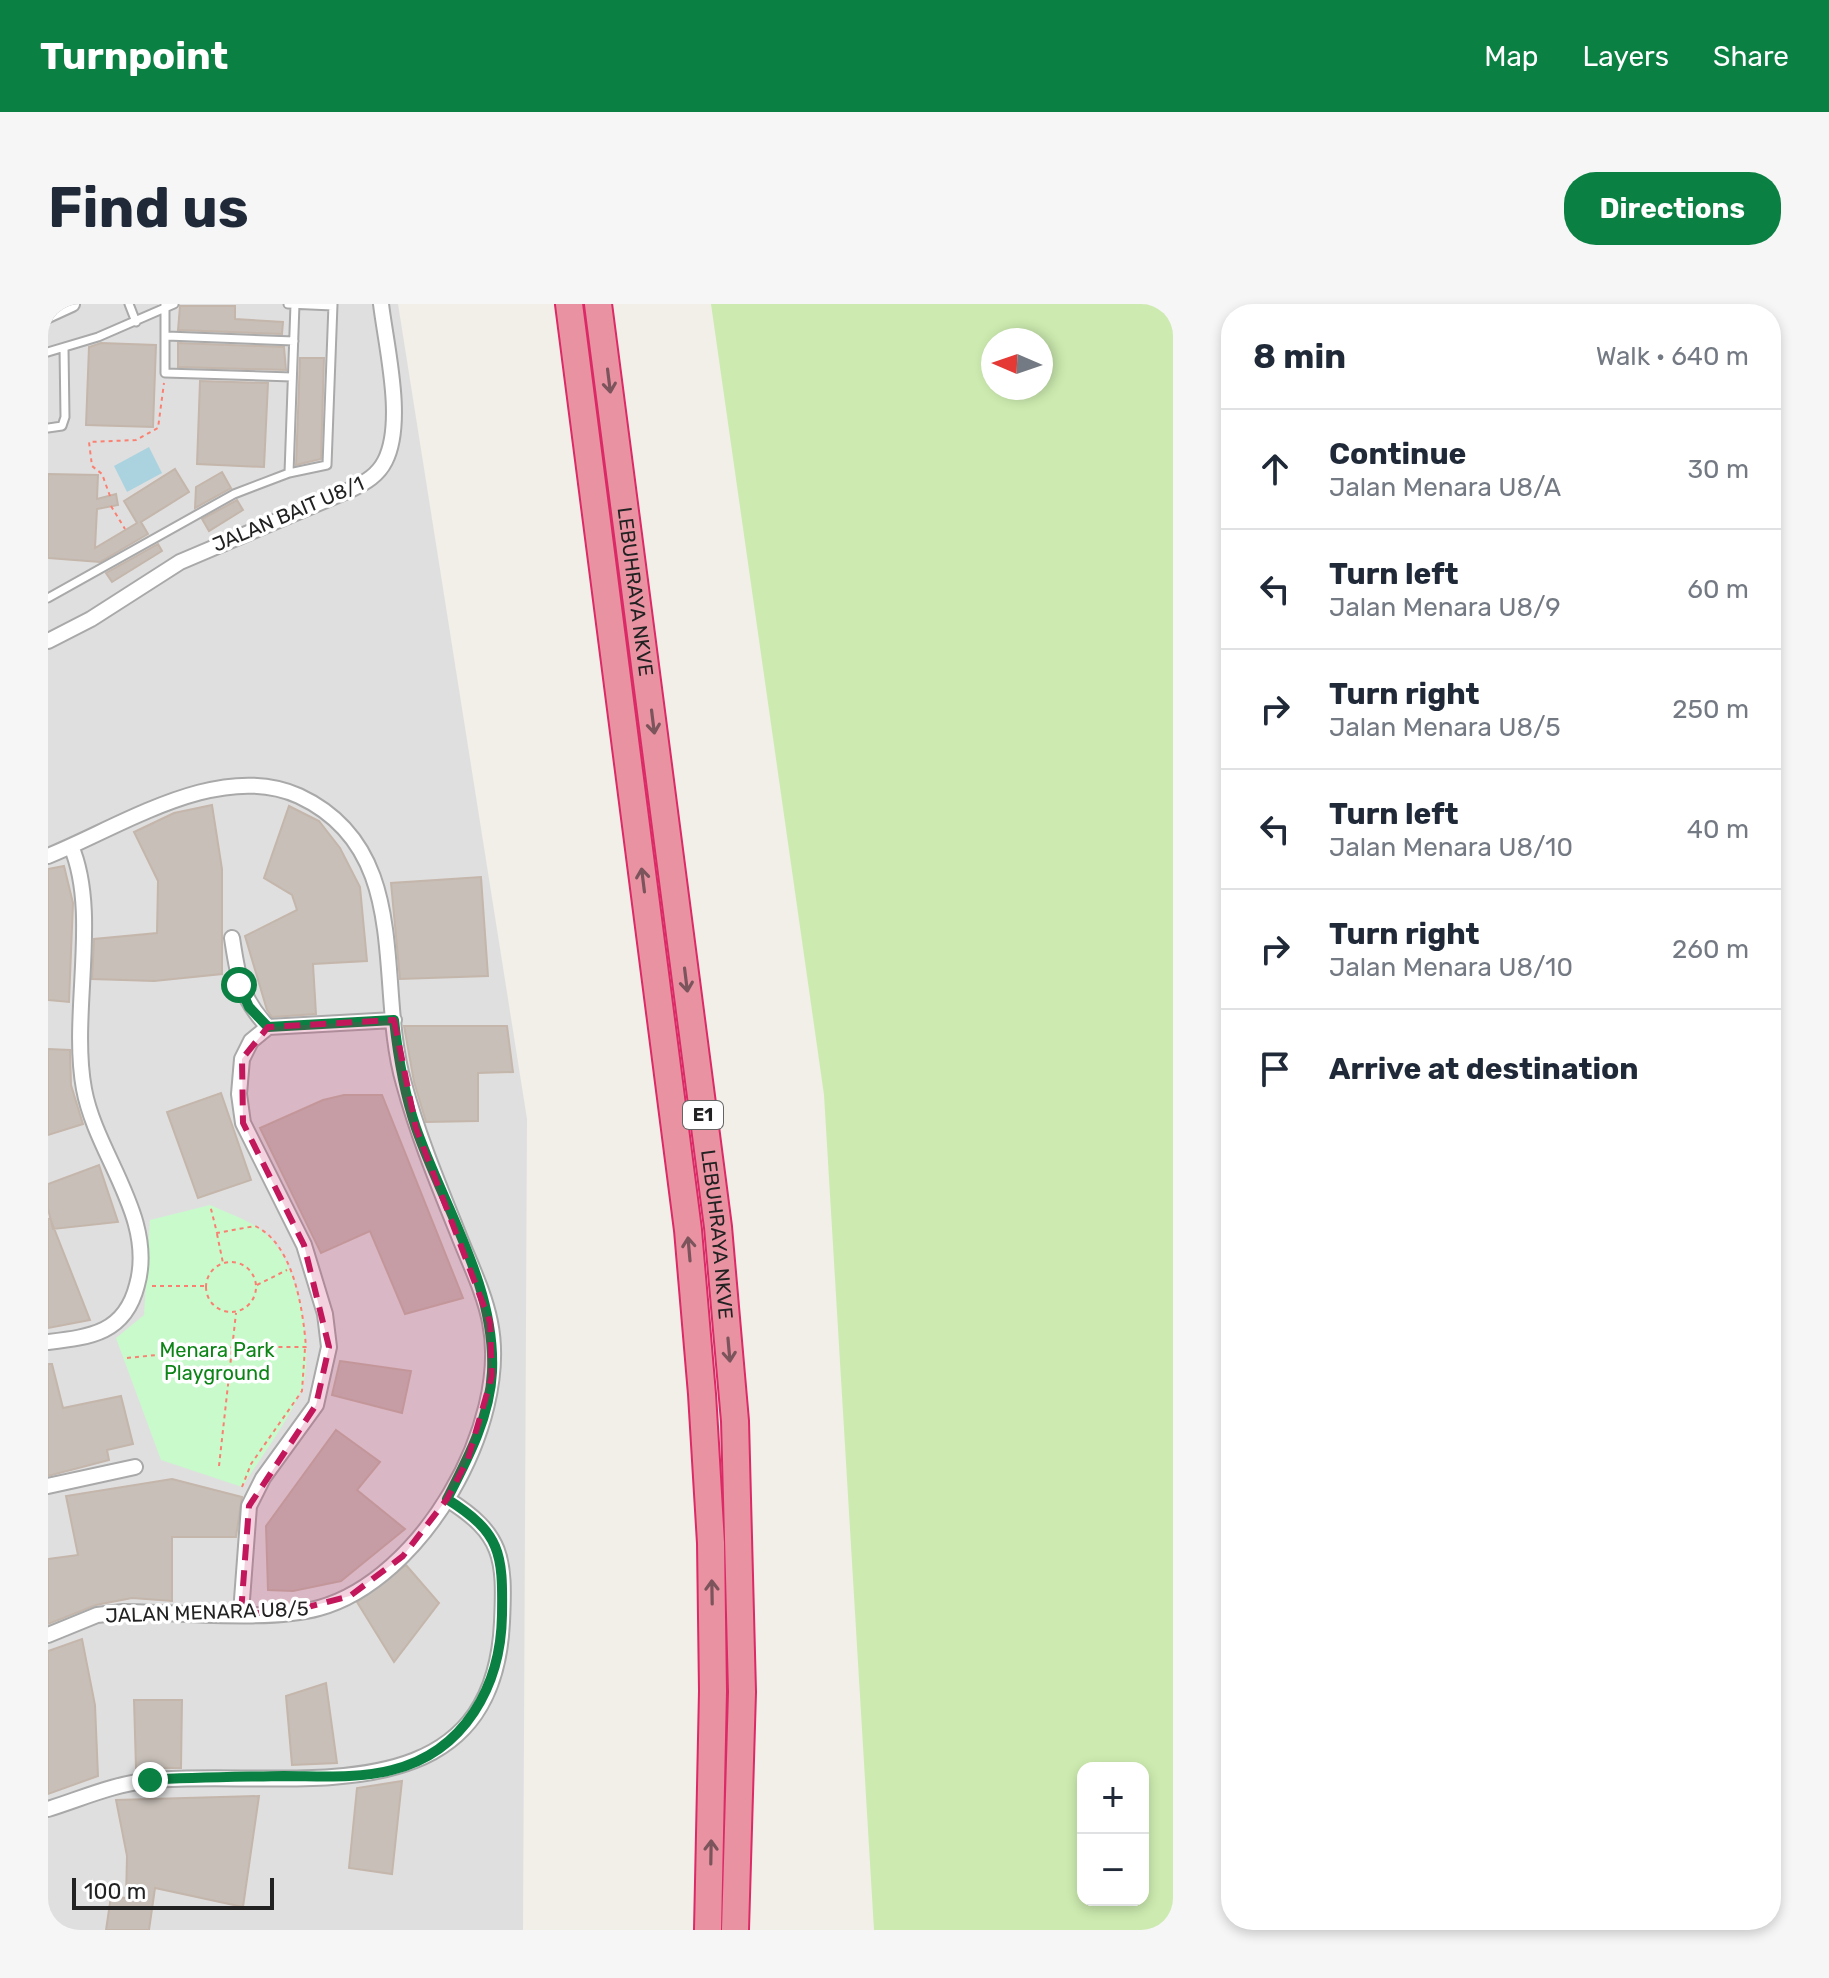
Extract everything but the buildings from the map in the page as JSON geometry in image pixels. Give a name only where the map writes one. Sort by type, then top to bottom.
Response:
[{"type":"highway","name":"LEBUHRAYA NKVE","points":[[569,304],[688,1230],[702,1394],[712,1617],[708,1930]]},
{"type":"highway","name":"LEBUHRAYA NKVE","points":[[598,304],[718,1227],[735,1421],[742,1692],[735,1930]]},
{"type":"street","points":[[48,315],[72,304]]},
{"type":"street","name":"JALAN BAIT U8/1","points":[[48,641],[91,619],[180,562],[352,489],[378,472],[390,447],[393,408],[381,304]]},
{"type":"street","name":"JALAN MENARA U8/5","points":[[48,856],[206,789],[261,784],[300,797],[340,824],[369,862],[382,909],[402,1077],[416,1128],[482,1291],[490,1322],[492,1376],[484,1414],[447,1499],[403,1556],[350,1596],[298,1612],[97,1615],[48,1635]]},
{"type":"street","points":[[48,1342],[101,1334],[114,1326],[132,1301],[137,1286],[140,1237],[91,1122],[83,1087],[80,1050],[83,881],[71,846]]},
{"type":"street","points":[[232,938],[239,985],[249,1007],[268,1027]]},
{"type":"street","points":[[241,1613],[249,1506],[271,1466],[308,1422],[316,1405],[329,1347],[325,1314],[304,1245],[243,1123],[239,1094],[242,1059],[251,1041],[268,1027],[394,1020]]},
{"type":"street","points":[[48,1486],[135,1467]]},
{"type":"street","points":[[48,1809],[103,1789],[150,1780],[373,1774],[416,1763],[451,1739],[479,1707],[497,1666],[503,1583],[501,1560],[493,1536],[470,1513],[447,1499]]},
{"type":"lane","points":[[129,304],[136,322]]},
{"type":"lane","points":[[48,598],[234,494],[289,473],[321,468],[328,462],[333,305],[288,304]]},
{"type":"lane","points":[[289,473],[295,304]]},
{"type":"lane","points":[[48,352],[136,322],[169,306],[165,373],[292,377]]},
{"type":"lane","points":[[167,336],[294,341]]},
{"type":"lane","points":[[48,428],[62,426],[65,417],[64,348]]},
{"type":"path","points":[[110,496],[102,474],[92,466],[89,442],[136,440],[158,428],[165,373]]},
{"type":"path","points":[[111,506],[125,529]]},
{"type":"path","points":[[210,1205],[223,1264]]},
{"type":"path","points":[[217,1233],[255,1226],[264,1230],[289,1269],[302,1297],[306,1347],[302,1391],[251,1464],[242,1487]]},
{"type":"path","points":[[236,1263],[248,1269],[256,1286],[251,1303],[236,1312],[223,1311],[213,1304],[207,1286],[212,1272],[223,1264],[236,1263]]},
{"type":"path","points":[[256,1286],[289,1269]]},
{"type":"path","points":[[137,1286],[207,1286]]},
{"type":"path","points":[[219,1466],[235,1347],[236,1312]]},
{"type":"path","points":[[127,1358],[235,1347],[306,1347]]},
{"type":"highlighted area","points":[[394,1020],[416,1128],[490,1322],[492,1376],[468,1459],[447,1499],[403,1556],[350,1596],[285,1613],[241,1613],[249,1506],[316,1405],[329,1347],[304,1245],[243,1123],[242,1059],[268,1027]]},
{"type":"shaded area","points":[[48,304],[398,304],[527,1119],[523,1930],[48,1930]]},
{"type":"green space","points":[[711,304],[1173,304],[1173,1930],[874,1930],[824,1095]]},
{"type":"green space","name":"Menara Park Playground","points":[[210,1205],[256,1227],[279,1250],[296,1289],[305,1335],[305,1377],[300,1393],[242,1487],[161,1460],[116,1338],[144,1315],[150,1220]]},
{"type":"water","points":[[149,447],[162,473],[127,492],[114,466]]},
{"type":"route","points":[[150,1780],[373,1774],[416,1763],[451,1739],[479,1707],[497,1666],[501,1645],[503,1583],[498,1546],[483,1524],[447,1499],[468,1459],[484,1414],[492,1376],[490,1322],[482,1291],[416,1128],[402,1077],[394,1020],[349,1025],[268,1027],[249,1007],[239,985]]}]
